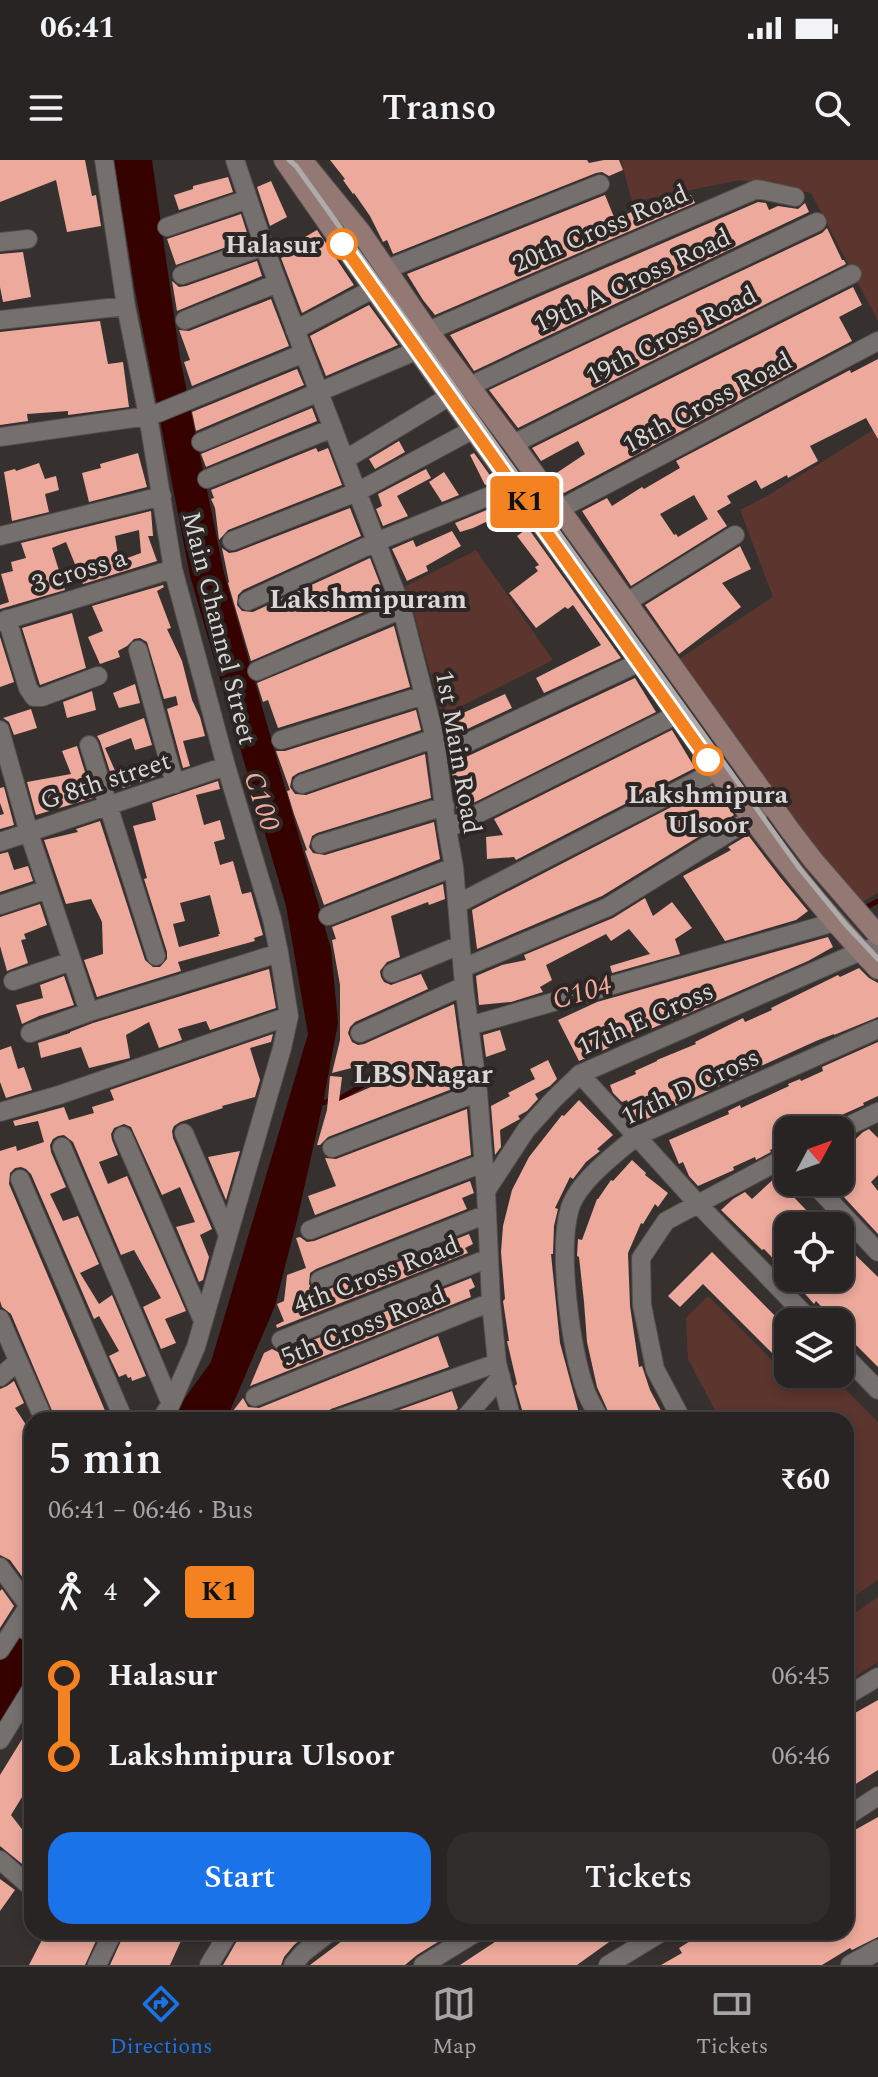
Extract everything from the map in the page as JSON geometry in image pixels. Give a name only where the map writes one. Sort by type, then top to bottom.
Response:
[{"type":"main road","points":[[284,160],[716,771],[835,922],[870,949],[878,969]]},
{"type":"main road","points":[[302,160],[360,231],[428,331],[513,444],[770,803],[813,860],[878,935]]},
{"type":"street","name":"Main Channel Street","points":[[104,160],[126,306],[153,415],[173,569],[226,766],[272,919],[289,1016],[196,1347],[165,1412]]},
{"type":"street","name":"1st Main Road","points":[[235,160],[295,330],[402,609],[437,747],[454,867],[486,1191]]},
{"type":"street","points":[[387,269],[600,184]]},
{"type":"street","name":"20th Cross Road","points":[[428,331],[757,189],[795,197]]},
{"type":"street","points":[[167,227],[248,199]]},
{"type":"street","name":"19th A Cross Road","points":[[470,386],[817,222]]},
{"type":"street","points":[[0,242],[28,239]]},
{"type":"street","points":[[182,275],[264,246]]},
{"type":"street","name":"19th Cross Road","points":[[513,444],[852,274]]},
{"type":"street","points":[[185,320],[278,283]]},
{"type":"street","points":[[295,330],[373,289]]},
{"type":"street","points":[[0,320],[126,306]]},
{"type":"street","name":"18th Cross Road","points":[[560,509],[878,341]]},
{"type":"street","points":[[201,442],[418,350]]},
{"type":"street","points":[[0,437],[153,415],[304,353]]},
{"type":"street","points":[[346,459],[450,396]]},
{"type":"street","points":[[207,479],[333,428]]},
{"type":"street","points":[[232,541],[357,492],[474,429]]},
{"type":"street","points":[[248,601],[376,542],[514,486]]},
{"type":"street","points":[[0,536],[162,496]]},
{"type":"street","points":[[627,602],[735,535]]},
{"type":"street","name":"3 cross a","points":[[4,620],[173,569]]},
{"type":"street","points":[[257,671],[402,609]]},
{"type":"street","points":[[4,620],[34,697],[42,697],[98,676]]},
{"type":"street","points":[[138,650],[175,784]]},
{"type":"street","points":[[302,784],[437,747],[640,662]]},
{"type":"street","points":[[281,740],[424,695]]},
{"type":"street","points":[[447,829],[676,715]]},
{"type":"street","points":[[0,731],[29,833],[89,1012]]},
{"type":"street","points":[[89,745],[156,956]]},
{"type":"street","name":"G 8th street","points":[[0,842],[226,766]]},
{"type":"street","points":[[457,904],[716,771]]},
{"type":"street","points":[[360,1033],[463,977],[608,907],[752,818],[770,803]]},
{"type":"street","points":[[321,844],[445,806]]},
{"type":"street","points":[[328,916],[454,867]]},
{"type":"street","points":[[0,905],[48,889]]},
{"type":"street","points":[[469,1022],[835,922]]},
{"type":"street","points":[[392,973],[460,945]]},
{"type":"street","name":"17th E Cross","points":[[486,1191],[526,1130],[580,1074],[870,949]]},
{"type":"street","points":[[30,1033],[279,953]]},
{"type":"street","points":[[13,981],[72,961]]},
{"type":"street","points":[[0,1091],[4,1112],[289,1016]]},
{"type":"street","name":"17th D Cross","points":[[596,1412],[587,1394],[570,1322],[565,1248],[571,1207],[588,1180],[610,1157],[637,1136],[878,1029]]},
{"type":"street","points":[[580,1074],[697,1203],[798,1308]]},
{"type":"street","points":[[332,1148],[478,1092]]},
{"type":"street","points":[[854,1124],[876,1115]]},
{"type":"street","points":[[184,1133],[228,1235]]},
{"type":"street","points":[[123,1136],[203,1321]]},
{"type":"street","points":[[62,1147],[165,1412]]},
{"type":"street","points":[[310,1230],[483,1163]]},
{"type":"street","points":[[678,1412],[655,1369],[642,1305],[641,1258],[666,1221],[774,1163]]},
{"type":"street","points":[[20,1179],[121,1412]]},
{"type":"street","points":[[486,1191],[491,1302],[499,1370],[510,1412]]},
{"type":"street","points":[[825,1196],[878,1252]]},
{"type":"street","points":[[320,1280],[487,1214]]},
{"type":"street","name":"4th Cross Road","points":[[281,1340],[489,1258]]},
{"type":"street","name":"5th Cross Road","points":[[255,1397],[491,1302]]},
{"type":"street","points":[[0,1319],[40,1412]]},
{"type":"street","points":[[0,1377],[17,1362]]},
{"type":"street","points":[[854,1365],[878,1390]]},
{"type":"street","points":[[361,1412],[499,1370]]},
{"type":"street","points":[[469,1412],[499,1370]]},
{"type":"street","points":[[0,1567],[24,1596]]},
{"type":"street","points":[[0,1650],[24,1612]]},
{"type":"street","points":[[854,1691],[878,1677]]},
{"type":"street","points":[[0,1740],[24,1701]]},
{"type":"street","points":[[854,1812],[878,1796]]},
{"type":"street","points":[[0,1860],[24,1881]]},
{"type":"street","points":[[97,1965],[109,1940]]},
{"type":"street","points":[[209,1965],[224,1940]]},
{"type":"street","points":[[293,1965],[320,1940]]},
{"type":"street","points":[[423,1965],[464,1940]]},
{"type":"street","points":[[608,1965],[649,1940]]},
{"type":"street","points":[[851,1965],[878,1950]]},
{"type":"shaded area","points":[[621,160],[878,160],[878,321],[811,193],[740,180],[632,202]]},
{"type":"shaded area","points":[[878,427],[878,893],[862,902],[775,797],[676,661],[773,597],[740,510]]},
{"type":"shaded area","points":[[476,550],[553,660],[442,716],[411,603],[402,588]]},
{"type":"shaded area","points":[[708,1296],[774,1362],[774,1388],[844,1388],[878,1422],[878,1580],[854,1596],[854,1412],[716,1412],[688,1359],[686,1318]]},
{"type":"shaded area","points":[[878,1597],[878,1662],[854,1677],[854,1614]]},
{"type":"water","name":"C100","points":[[114,160],[152,160],[180,358],[224,573],[331,949],[338,1023],[298,1216],[275,1306],[229,1412],[175,1412],[211,1362],[308,1034],[286,906],[190,576],[135,290]]},
{"type":"water","points":[[24,1623],[24,1695],[0,1733],[0,1660]]},
{"type":"building","points":[[0,160],[85,160],[92,196],[96,195],[101,226],[67,232],[56,180],[0,202]]},
{"type":"building","points":[[330,160],[587,160],[589,163],[619,160],[623,170],[609,176],[596,173],[393,254],[387,240],[383,242],[370,216]]},
{"type":"building","points":[[228,177],[233,192],[179,210],[174,195],[193,189],[193,186]]},
{"type":"building","points":[[271,181],[287,217],[270,226],[257,187]]},
{"type":"building","points":[[605,195],[614,217],[618,218],[638,209],[639,212],[659,203],[661,207],[691,195],[695,203],[435,315],[407,274]]},
{"type":"building","points":[[758,202],[766,203],[769,210],[778,206],[798,209],[805,203],[809,212],[474,371],[450,335]]},
{"type":"building","points":[[241,214],[249,239],[176,265],[167,239]]},
{"type":"building","points":[[827,228],[846,264],[518,428],[489,390],[822,233]]},
{"type":"building","points":[[317,230],[354,285],[302,313],[281,258],[310,246],[305,237]]},
{"type":"building","points":[[23,252],[31,297],[3,302],[0,254]]},
{"type":"building","points":[[257,261],[262,276],[177,311],[172,281],[179,287],[186,286]]},
{"type":"building","points":[[853,287],[862,305],[839,317],[852,341],[564,493],[552,476],[585,454],[578,441],[541,461],[532,448]]},
{"type":"building","points":[[271,299],[289,346],[192,386],[184,362],[190,360],[179,330],[189,331]]},
{"type":"building","points":[[369,305],[398,345],[326,376],[310,336]]},
{"type":"building","points":[[100,321],[108,364],[123,362],[129,407],[68,415],[68,411],[27,414],[28,421],[0,425],[0,332]]},
{"type":"building","points":[[878,359],[878,439],[866,418],[810,446],[818,461],[761,489],[756,480],[727,496],[731,503],[717,511],[727,526],[631,586],[582,511],[607,498],[612,506],[680,468],[676,461],[850,370],[851,373]],"holes":[[[694,495],[708,519],[678,537],[660,514]]]},
{"type":"building","points":[[297,369],[304,385],[196,431],[192,412]]},
{"type":"building","points":[[312,408],[317,421],[206,467],[201,454]]},
{"type":"building","points":[[399,441],[405,452],[375,469],[369,459]]},
{"type":"building","points":[[316,448],[318,452],[328,448],[342,485],[228,530],[219,540],[211,490]]},
{"type":"building","points":[[138,453],[147,487],[89,502],[82,473],[101,468],[100,464]]},
{"type":"building","points":[[474,453],[494,481],[485,485],[470,455]]},
{"type":"building","points":[[39,463],[45,479],[56,476],[59,490],[45,494],[49,512],[12,521],[4,472]]},
{"type":"building","points":[[426,469],[431,478],[397,496],[408,516],[383,526],[376,509],[382,506],[378,494]]},
{"type":"building","points":[[444,472],[459,495],[442,502],[429,482]]},
{"type":"building","points":[[499,505],[503,514],[473,528],[460,532],[455,523]]},
{"type":"building","points":[[350,508],[361,536],[243,590],[238,595],[237,605],[242,611],[253,612],[370,558],[387,602],[251,661],[228,583],[222,548],[229,553],[236,552]]},
{"type":"building","points":[[151,511],[153,536],[148,536],[157,561],[83,584],[66,542],[52,548],[65,590],[0,609],[0,605],[9,602],[1,574],[13,571],[11,562],[26,558],[21,543]],"holes":[[[139,530],[141,553],[119,561],[115,536]]]},
{"type":"building","points":[[528,528],[621,658],[544,693],[536,678],[601,645],[573,605],[568,609],[565,607],[536,628],[509,593],[538,571],[535,567],[539,565],[517,536]]},
{"type":"building","points":[[452,531],[461,546],[426,566],[428,571],[407,581],[392,549],[413,540],[416,547]]},
{"type":"building","points":[[740,546],[751,569],[722,583],[741,607],[679,654],[645,605]]},
{"type":"building","points":[[163,585],[157,591],[171,628],[167,629],[182,661],[205,736],[183,741],[190,766],[183,768],[167,709],[178,705],[176,696],[164,699],[147,642],[134,639],[118,651],[120,657],[100,664],[88,637],[103,631],[92,606]]},
{"type":"building","points":[[72,613],[86,668],[40,685],[22,628]]},
{"type":"building","points":[[394,626],[410,687],[278,728],[268,700],[263,702],[257,683]]},
{"type":"building","points":[[0,637],[14,682],[0,687]]},
{"type":"building","points":[[635,678],[656,712],[457,811],[451,764]]},
{"type":"building","points":[[135,684],[140,703],[119,708],[113,693]]},
{"type":"building","points":[[92,691],[96,710],[67,718],[63,702]]},
{"type":"building","points":[[505,694],[512,708],[450,737],[444,722]]},
{"type":"building","points":[[31,709],[37,728],[14,735],[9,722],[3,718]]},
{"type":"building","points":[[416,710],[421,730],[298,773],[292,777],[290,787],[295,794],[306,795],[425,754],[431,798],[317,833],[312,836],[309,847],[313,853],[325,855],[434,822],[440,859],[324,905],[276,751],[285,751]]},
{"type":"building","points":[[144,718],[152,745],[135,750],[131,738],[105,748],[117,775],[139,769],[141,776],[159,772],[160,775],[123,788],[117,787],[116,790],[97,736]]},
{"type":"building","points":[[672,730],[695,768],[516,860],[514,857],[487,859],[486,837],[503,835],[494,819]]},
{"type":"building","points":[[77,746],[93,798],[36,815],[27,782],[71,774],[62,751]]},
{"type":"building","points":[[218,781],[220,789],[196,795],[204,825],[220,820],[225,839],[214,842],[220,865],[233,861],[242,894],[251,892],[263,935],[254,938],[255,941],[178,962],[181,971],[97,997],[84,960],[103,954],[102,922],[91,899],[66,904],[44,840],[78,832],[76,829],[100,821],[145,960],[153,967],[160,967],[167,959],[167,952],[144,879],[147,878],[133,826],[156,820],[152,803]],"holes":[[[210,895],[220,934],[179,947],[173,924],[185,921],[180,903]]]},
{"type":"building","points":[[712,786],[734,815],[602,896],[477,949],[472,910]]},
{"type":"building","points":[[4,787],[14,825],[0,829],[0,815],[4,814],[0,788]]},
{"type":"building","points":[[748,835],[808,911],[796,920],[725,941],[683,876],[731,850],[728,847]]},
{"type":"building","points":[[8,852],[14,870],[28,866],[33,881],[0,892],[0,854]]},
{"type":"building","points":[[443,884],[445,899],[391,916],[400,957],[387,962],[380,971],[384,982],[391,985],[421,974],[428,989],[355,1022],[348,1033],[352,1042],[364,1044],[454,1004],[465,1084],[328,1137],[317,1145],[327,1110],[330,1076],[342,1077],[339,1101],[380,1083],[371,1063],[332,1073],[340,1040],[340,985],[332,927]]},
{"type":"building","points":[[645,898],[653,916],[672,902],[692,928],[675,939],[680,954],[612,973],[610,966],[650,954],[629,929],[611,941],[606,934],[546,965],[552,980],[540,987],[543,992],[511,1002],[479,1005],[476,976],[502,965],[526,960],[524,955],[613,918]]},
{"type":"building","points":[[40,904],[47,925],[24,934],[26,939],[21,940],[28,963],[7,971],[0,946],[0,917]]},
{"type":"building","points":[[828,937],[833,947],[808,961],[579,1061],[558,1020],[597,1002]]},
{"type":"building","points":[[859,968],[878,983],[878,1017],[816,1041],[640,1122],[627,1100],[622,1102],[613,1093],[610,1085],[636,1074],[635,1071],[696,1044],[743,1018],[745,1022],[838,975],[840,977]]},
{"type":"building","points":[[269,969],[276,1008],[210,1030],[206,1021],[178,1029],[182,1040],[159,1048],[149,1022],[126,1035],[130,1058],[89,1068],[81,1047],[41,1058],[38,1043]]},
{"type":"building","points":[[64,976],[74,1005],[22,1024],[16,1005],[43,998],[40,985]]},
{"type":"building","points":[[500,1030],[506,1050],[486,1057],[483,1035]]},
{"type":"building","points":[[273,1034],[271,1042],[250,1048],[260,1080],[255,1097],[180,1122],[172,1131],[212,1229],[200,1235],[209,1257],[203,1280],[199,1282],[176,1227],[195,1222],[180,1187],[162,1195],[131,1127],[124,1124],[114,1128],[111,1134],[118,1155],[99,1162],[108,1184],[127,1176],[186,1311],[165,1319],[176,1343],[161,1349],[143,1307],[161,1298],[134,1250],[121,1255],[73,1142],[64,1135],[53,1139],[50,1145],[66,1187],[50,1194],[63,1221],[78,1216],[99,1264],[80,1273],[99,1304],[112,1295],[146,1376],[132,1381],[126,1374],[119,1377],[109,1356],[119,1351],[99,1316],[94,1319],[31,1174],[21,1167],[10,1173],[9,1184],[106,1412],[53,1412],[11,1314],[0,1301],[0,1151],[16,1146],[17,1151],[44,1142],[38,1121],[15,1126],[13,1121],[64,1107],[69,1120],[94,1113],[92,1107],[114,1100],[110,1090]]},
{"type":"building","points":[[878,1042],[878,1096],[839,1116],[774,1116],[774,1148],[771,1152],[733,1167],[734,1170],[698,1186],[683,1162],[679,1164],[669,1140],[729,1114],[728,1111],[740,1105],[741,1108],[788,1084],[823,1071],[822,1067]]},
{"type":"building","points":[[11,1046],[18,1069],[24,1067],[32,1090],[6,1098],[0,1082],[0,1050]]},
{"type":"building","points":[[548,1060],[557,1079],[535,1094],[538,1099],[518,1116],[520,1119],[500,1130],[501,1147],[495,1155],[491,1106],[535,1079],[530,1069]]},
{"type":"building","points":[[579,1100],[613,1135],[597,1149],[600,1151],[586,1162],[573,1179],[570,1177],[555,1208],[558,1209],[551,1254],[560,1343],[579,1412],[523,1412],[507,1341],[501,1252],[503,1226],[512,1190],[529,1157]]},
{"type":"building","points":[[467,1109],[471,1155],[315,1215],[308,1196],[336,1186],[325,1158],[336,1159]]},
{"type":"building","points":[[869,1129],[878,1138],[878,1175],[871,1182],[878,1191],[878,1234],[843,1196],[854,1196],[854,1141]]},
{"type":"building","points":[[240,1151],[226,1200],[208,1157]]},
{"type":"building","points":[[632,1160],[668,1193],[641,1223],[628,1253],[630,1306],[639,1367],[642,1366],[662,1412],[608,1412],[597,1387],[587,1342],[577,1256],[578,1239],[582,1240],[597,1199]]},
{"type":"building","points":[[774,1179],[774,1196],[793,1196],[808,1212],[774,1212],[774,1259],[721,1210],[745,1192],[752,1199]]},
{"type":"building","points":[[470,1181],[474,1193],[462,1198],[467,1209],[316,1269],[310,1273],[309,1284],[313,1290],[324,1291],[469,1234],[473,1244],[465,1248],[468,1253],[277,1328],[276,1325],[284,1321],[277,1304],[284,1301],[287,1275],[306,1268],[296,1238],[314,1241]]},
{"type":"building","points":[[712,1252],[774,1315],[774,1355],[703,1284],[680,1307],[668,1296]]},
{"type":"building","points":[[854,1254],[878,1277],[878,1367],[854,1343],[854,1308],[823,1308],[816,1301],[814,1304],[803,1292],[854,1292]]},
{"type":"building","points":[[471,1278],[475,1287],[469,1290],[471,1297],[250,1386],[264,1353],[272,1349],[285,1351]]},
{"type":"building","points":[[438,1336],[449,1367],[326,1412],[232,1412],[243,1398],[248,1407],[259,1408]]},
{"type":"building","points":[[14,1381],[24,1403],[15,1408],[24,1422],[24,1579],[10,1560],[0,1555],[0,1389]]},
{"type":"building","points":[[452,1391],[458,1408],[450,1412],[393,1412]]},
{"type":"building","points":[[2,1589],[14,1606],[0,1628],[0,1591]]},
{"type":"building","points":[[878,1700],[878,1770],[854,1785],[854,1714]]},
{"type":"building","points":[[24,1736],[24,1794],[11,1815],[24,1832],[24,1866],[0,1846],[0,1775]]},
{"type":"building","points":[[878,1817],[878,1937],[852,1950],[850,1948],[822,1965],[661,1965],[682,1953],[679,1948],[692,1940],[854,1940],[854,1830]]},
{"type":"building","points":[[0,1879],[15,1890],[0,1911]]},
{"type":"building","points":[[42,1940],[96,1940],[85,1965],[29,1965]]},
{"type":"building","points":[[121,1940],[181,1940],[170,1965],[110,1965]]},
{"type":"building","points":[[237,1940],[300,1940],[284,1957],[281,1965],[223,1965]]},
{"type":"building","points":[[343,1940],[441,1940],[405,1965],[310,1965]]},
{"type":"building","points":[[498,1940],[612,1940],[577,1965],[460,1965]]},
{"type":"waterway","name":"C104","points":[[861,910],[878,901]]},
{"type":"waterway","name":"C104","points":[[318,1104],[341,1098],[381,1074]]},
{"type":"railway","points":[[289,160],[800,869],[878,959]]},
{"type":"bus line","name":"K1","points":[[342,244],[708,760]]},
{"type":"place","name":"Halasur","points":[[342,244]]},
{"type":"place","name":"Lakshmipura Ulsoor","points":[[708,760]]},
{"type":"district","name":"Lakshmipuram","points":[[368,598]]},
{"type":"district","name":"LBS Nagar","points":[[423,1073]]}]
